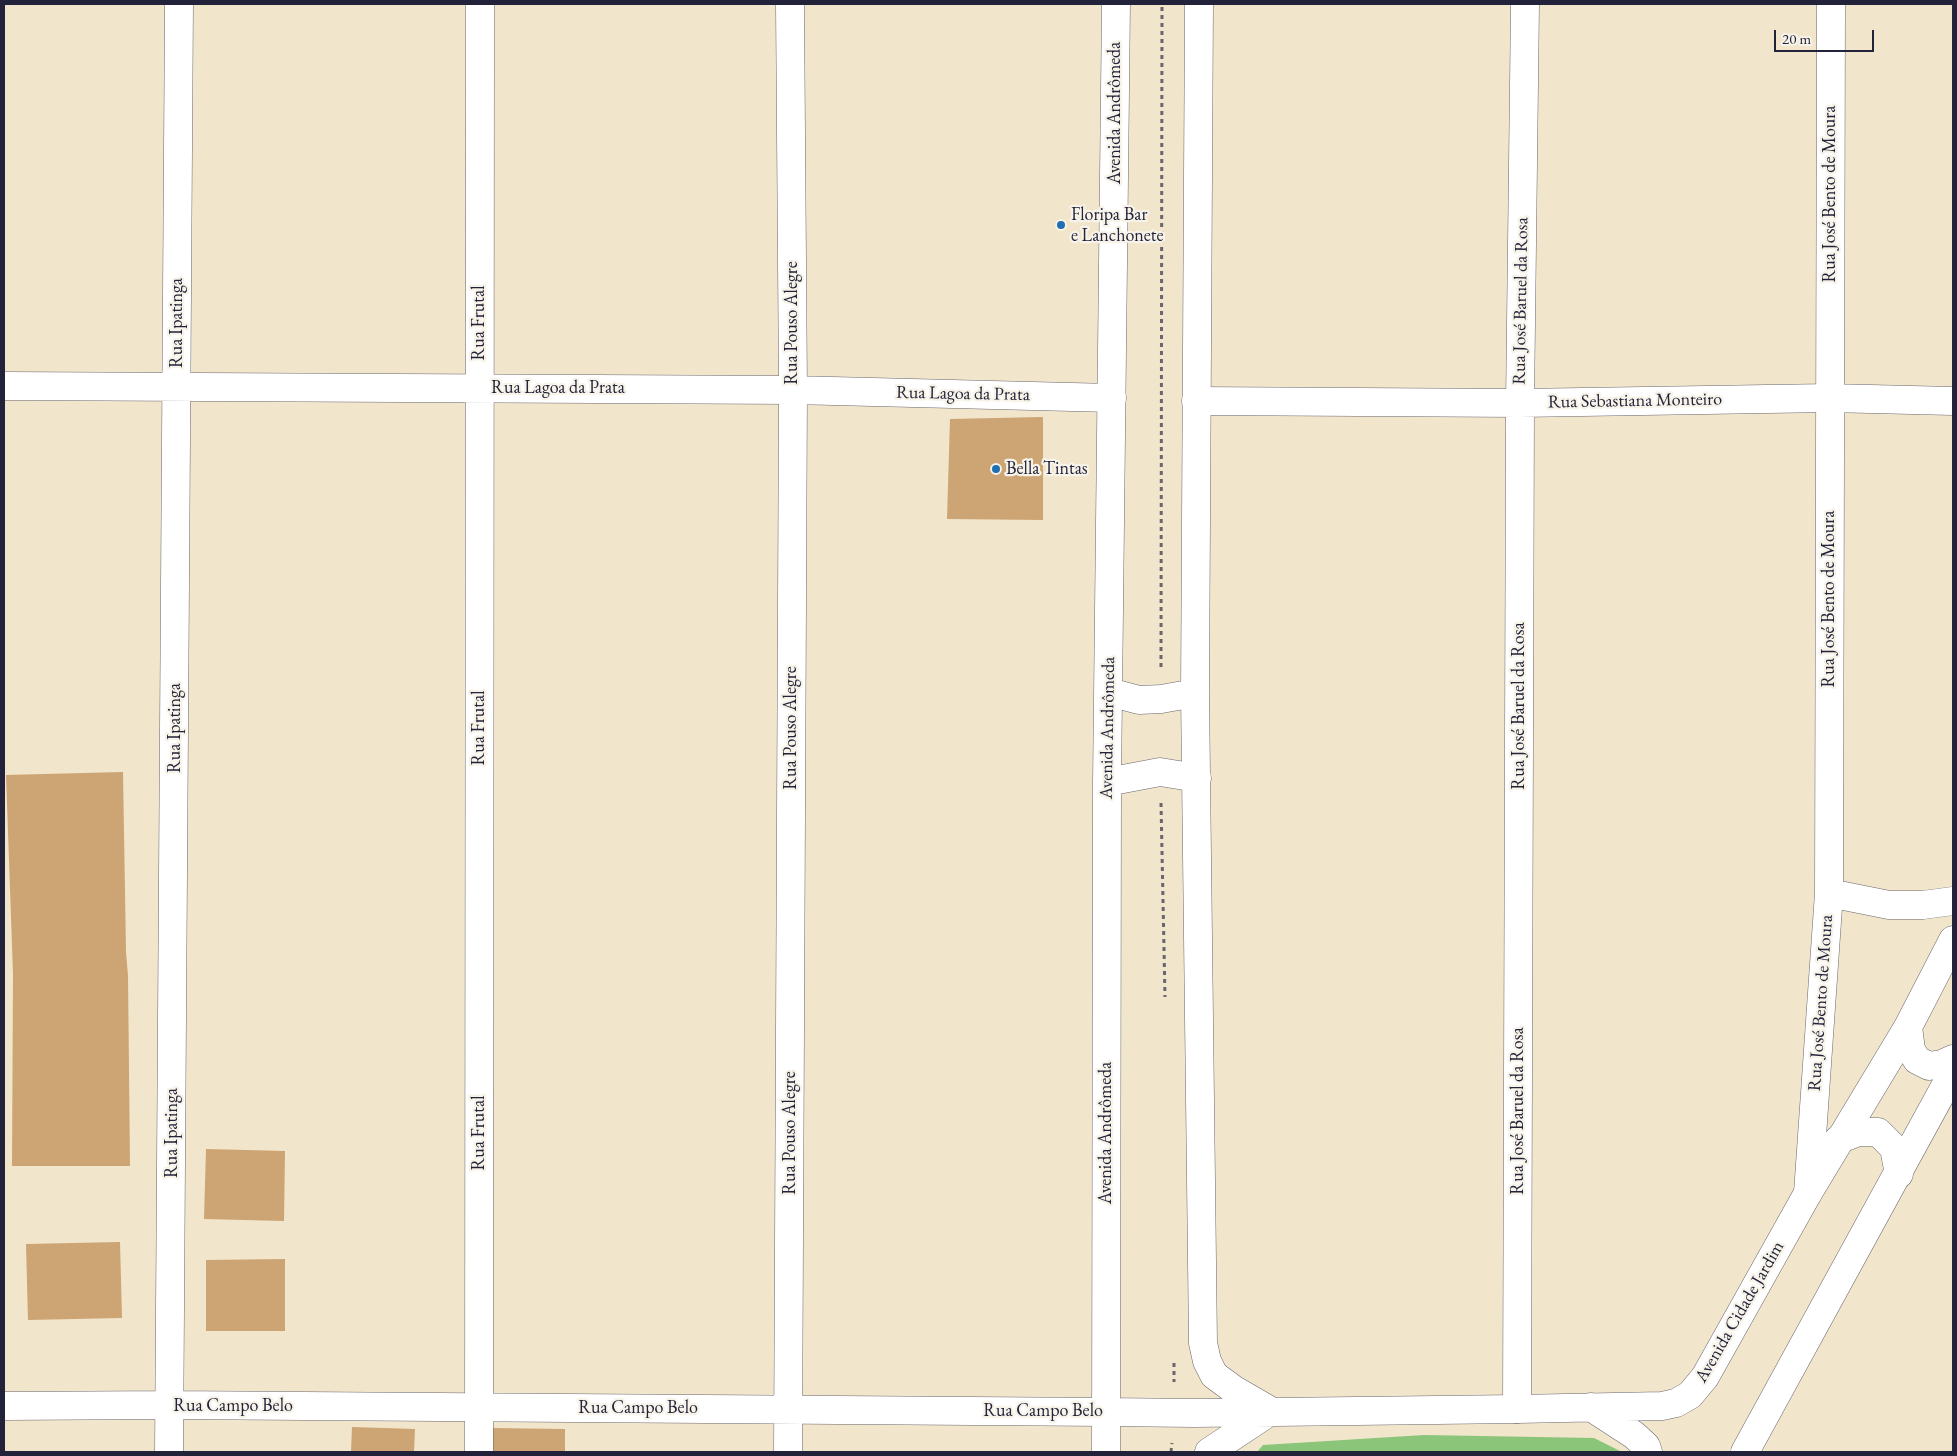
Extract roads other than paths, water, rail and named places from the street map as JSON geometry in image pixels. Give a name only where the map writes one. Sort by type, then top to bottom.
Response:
[{"type":"street","name":"Rua Ipatinga","points":[[169,1452],[179,4]]},
{"type":"street","name":"Rua Frutal","points":[[479,1452],[478,388],[480,4]]},
{"type":"street","name":"Rua Pouso Alegre","points":[[788,1452],[793,390],[790,4]]},
{"type":"street","name":"Avenida Andrômeda","points":[[1106,1452],[1107,782],[1116,4]]},
{"type":"street","points":[[1199,4],[1195,693],[1203,1343],[1207,1361],[1214,1375],[1272,1411],[1208,1452]]},
{"type":"street","name":"Rua José Baruel da Rosa","points":[[1517,1409],[1520,404],[1525,4]]},
{"type":"street","name":"Rua José Bento de Moura","points":[[1808,1193],[1829,893],[1831,4]]},
{"type":"street","name":"Rua Lagoa da Prata","points":[[4,386],[793,390],[1112,398]]},
{"type":"street","name":"Rua Sebastiana Monteiro","points":[[1196,401],[1520,404],[1829,398],[1953,401]]},
{"type":"street","points":[[1109,692],[1139,700],[1161,700],[1195,693]]},
{"type":"street","points":[[1107,782],[1160,772],[1197,778]]},
{"type":"street","points":[[1829,893],[1889,905],[1924,905],[1953,902]]},
{"type":"street","name":"Avenida Cidade Jardim","points":[[1272,1411],[1662,1406],[1676,1403],[1690,1395],[1705,1377],[1838,1140],[1908,1027],[1953,940]]},
{"type":"street","points":[[1908,1027],[1911,1050],[1917,1060],[1929,1066],[1942,1064],[1953,1058]]},
{"type":"street","points":[[1745,1452],[1899,1174],[1953,1072]]},
{"type":"street","points":[[1838,1140],[1858,1132],[1878,1132],[1894,1148],[1899,1174]]},
{"type":"street","name":"Rua Campo Belo","points":[[4,1406],[170,1405],[1194,1413],[1272,1411]]},
{"type":"street","points":[[1591,1407],[1634,1435],[1646,1446],[1648,1452]]},
{"type":"place","name":"Floripa Bar e Lanchonete","points":[[1061,225]]},
{"type":"place","name":"Bella Tintas","points":[[996,469]]}]
